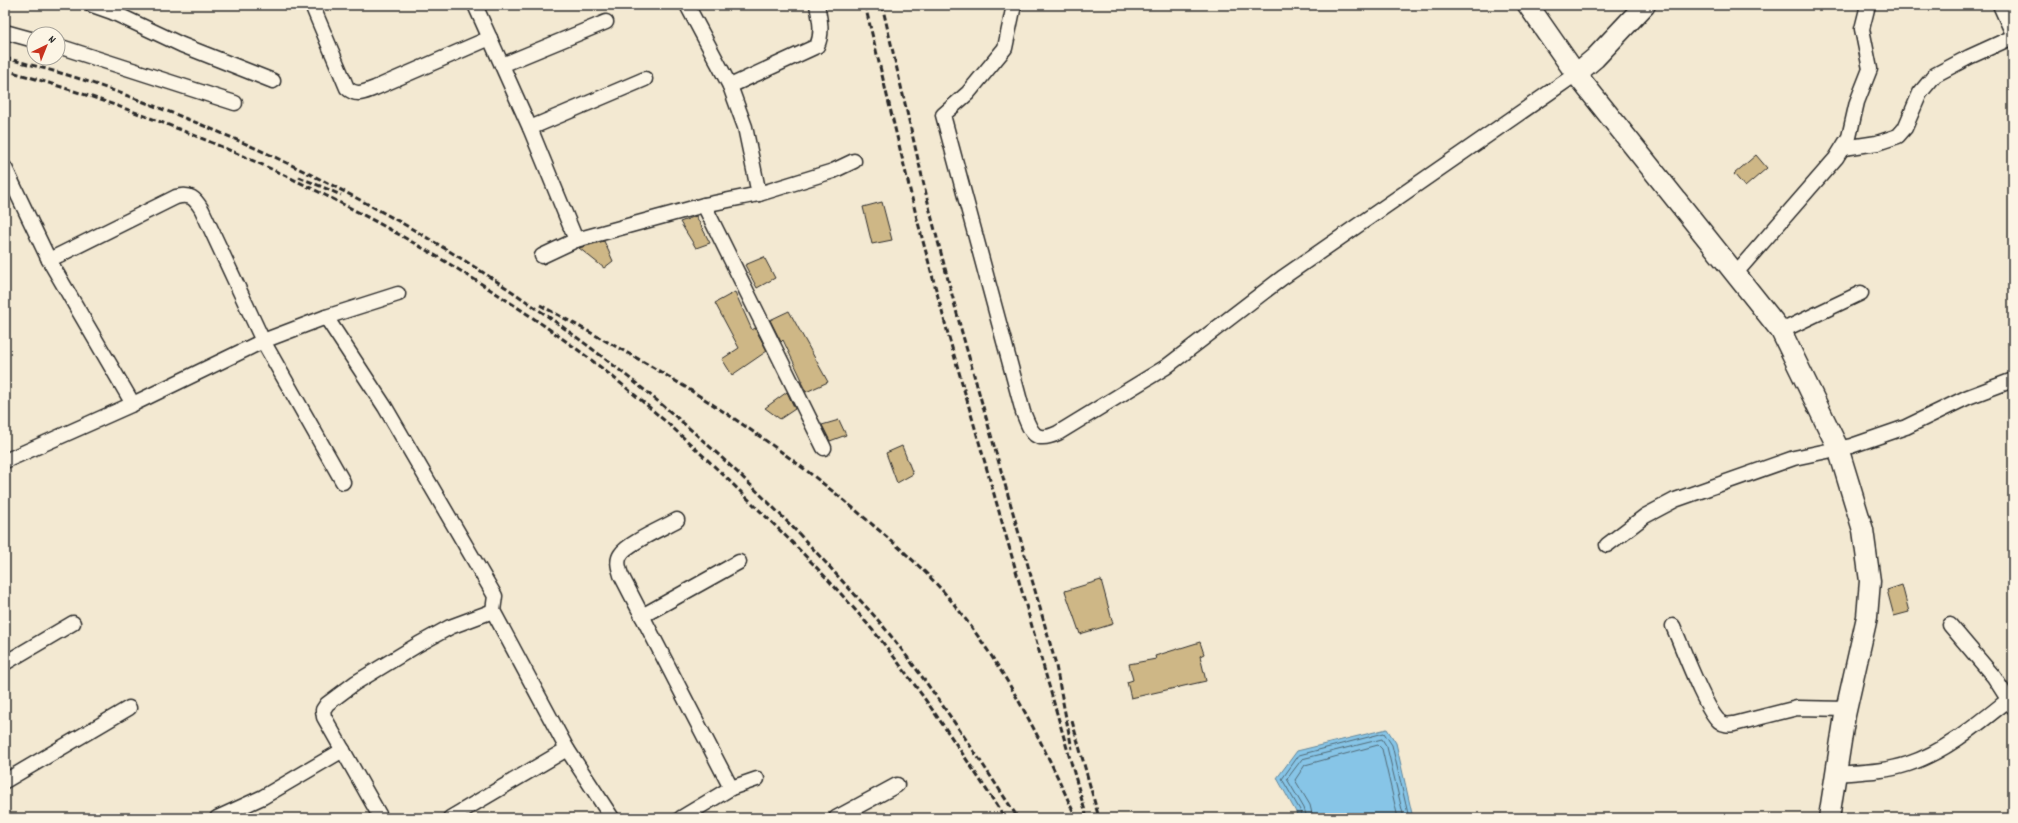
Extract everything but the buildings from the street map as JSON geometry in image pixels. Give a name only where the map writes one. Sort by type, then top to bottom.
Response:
[{"type":"main road","points":[[1528,5],[1576,74],[1781,331],[1838,448],[1863,530],[1870,581],[1867,617],[1846,709],[1829,818]]},
{"type":"main road","points":[[1576,74],[1595,58],[1645,5]]},
{"type":"street","points":[[92,5],[112,12],[182,45],[272,81]]},
{"type":"street","points":[[312,5],[347,88],[352,93],[358,94],[375,88],[490,38]]},
{"type":"street","points":[[475,5],[530,128],[576,240]]},
{"type":"street","points":[[687,5],[730,86],[745,127],[759,194]]},
{"type":"street","points":[[730,86],[817,46],[820,40],[821,24],[817,5]]},
{"type":"street","points":[[1014,5],[1005,48],[968,92],[943,115],[1023,412],[1029,429],[1041,438],[1049,437],[1058,433],[1166,367],[1282,278],[1576,74]]},
{"type":"street","points":[[1735,274],[1844,148],[1849,137],[1856,102],[1870,69],[1862,29],[1868,5]]},
{"type":"street","points":[[1844,148],[1877,144],[1898,136],[1905,128],[1920,93],[1935,75],[1962,60],[2013,36],[2000,5]]},
{"type":"street","points":[[502,65],[606,22]]},
{"type":"street","points":[[5,32],[26,38]]},
{"type":"street","points":[[66,49],[235,103]]},
{"type":"street","points":[[530,128],[645,79]]},
{"type":"street","points":[[542,256],[576,240],[704,204],[759,194],[832,171],[854,161]]},
{"type":"street","points":[[5,168],[49,260],[133,404]]},
{"type":"street","points":[[49,260],[176,197],[185,195],[192,197],[202,210],[263,341],[343,482]]},
{"type":"street","points":[[704,204],[824,448]]},
{"type":"street","points":[[5,461],[133,404],[263,341],[326,317],[398,294]]},
{"type":"street","points":[[1781,331],[1861,294]]},
{"type":"street","points":[[326,317],[384,407],[495,596],[493,611],[567,749],[612,818]]},
{"type":"street","points":[[1607,545],[1645,516],[1675,500],[1794,458],[1851,446],[1906,427],[1968,397],[2013,380]]},
{"type":"street","points":[[677,520],[629,546],[621,554],[618,564],[620,575],[731,788]]},
{"type":"street","points":[[642,616],[739,562]]},
{"type":"street","points":[[381,818],[324,717],[323,710],[327,704],[355,684],[435,634],[493,611]]},
{"type":"street","points":[[5,663],[73,623]]},
{"type":"street","points":[[1835,774],[1876,771],[1908,764],[1954,740],[2011,703],[1994,677],[1950,625]]},
{"type":"street","points":[[1673,626],[1709,708],[1720,722],[1727,725],[1734,724],[1797,708],[1846,709]]},
{"type":"street","points":[[5,781],[129,708]]},
{"type":"street","points":[[450,818],[567,749]]},
{"type":"street","points":[[217,818],[263,797],[343,750]]},
{"type":"street","points":[[681,818],[731,788],[757,779]]},
{"type":"street","points":[[836,818],[897,785]]},
{"type":"water","points":[[1387,729],[1396,743],[1413,818],[1298,818],[1277,778],[1297,751]]},
{"type":"railway","points":[[865,5],[917,219],[948,334],[1087,818]]},
{"type":"railway","points":[[882,5],[931,215],[961,329],[1055,661],[1072,749]]},
{"type":"railway","points":[[5,58],[48,69],[122,94],[202,125],[291,165],[378,210],[462,259],[544,313],[622,372],[697,435],[768,502],[835,573],[875,616],[905,654],[971,747],[1018,818]]},
{"type":"railway","points":[[5,70],[80,93],[155,120],[229,150],[302,183],[373,220],[442,259],[509,302],[574,347],[622,384],[691,445],[789,539],[836,588],[880,639],[913,682],[1005,818]]},
{"type":"railway","points":[[299,177],[341,195]]},
{"type":"railway","points":[[540,305],[683,385],[739,422],[795,462],[848,504],[931,578],[968,622],[1004,675],[1035,731],[1076,818]]},
{"type":"railway","points":[[1072,721],[1099,818]]}]
